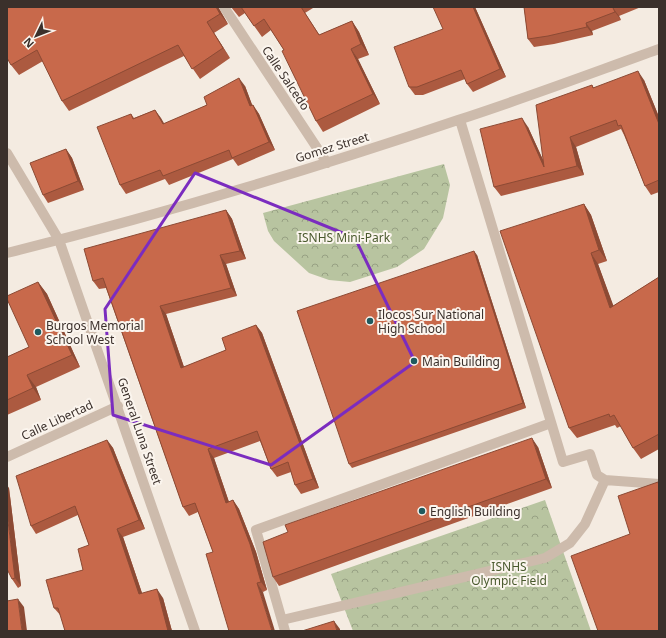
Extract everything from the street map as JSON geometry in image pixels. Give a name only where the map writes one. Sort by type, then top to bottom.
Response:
[{"type":"street","name":"Calle Salcedo","points":[[224,7],[327,163]]},
{"type":"street","name":"Gomez Street","points":[[7,253],[59,240],[327,163],[460,120],[659,49]]},
{"type":"street","points":[[460,120],[550,423],[563,462],[590,454],[596,475],[605,480],[659,484]]},
{"type":"street","name":"General Luna Street","points":[[7,153],[59,240],[195,631]]},
{"type":"street","name":"Calle Libertad","points":[[7,457],[118,406]]},
{"type":"street","points":[[285,631],[256,530],[550,423]]},
{"type":"street","points":[[282,620],[545,558],[570,543],[585,524],[605,480]]},
{"type":"highlighted area","points":[[195,173],[355,238],[415,362],[271,465],[113,415],[105,309]]},
{"type":"green space","name":"ISNHS Mini-Park","points":[[444,164],[450,185],[443,218],[424,249],[397,267],[350,282],[329,280],[309,273],[274,241],[268,231],[263,213]]},
{"type":"green space","name":"ISNHS Olympic Field","points":[[545,500],[591,631],[353,631],[331,574]]},
{"type":"building","points":[[7,7],[216,7],[220,14],[207,22],[223,48],[192,69],[178,45],[62,101],[37,50],[11,65],[7,58]]},
{"type":"building","points":[[241,7],[301,7],[319,35],[352,21],[361,44],[351,49],[373,94],[316,121],[282,51],[284,50],[264,19],[254,26]]},
{"type":"building","points":[[433,7],[473,7],[500,69],[467,84],[461,70],[417,87],[409,87],[394,47],[443,29]]},
{"type":"building","points":[[524,7],[616,7],[613,8],[615,12],[586,23],[587,27],[528,39]]},
{"type":"building","points":[[638,71],[659,124],[659,180],[645,186],[621,125],[618,126],[616,120],[570,137],[577,166],[494,187],[480,129],[522,118],[544,167],[536,105],[592,85],[593,88]]},
{"type":"building","points":[[239,78],[250,106],[253,105],[269,142],[232,158],[229,150],[163,176],[160,170],[120,185],[97,127],[131,114],[133,119],[155,110],[163,124],[207,105],[204,97]]},
{"type":"building","points":[[66,149],[78,181],[43,195],[30,163]]},
{"type":"building","points":[[584,204],[599,250],[591,253],[610,308],[659,277],[659,434],[633,448],[614,415],[610,417],[609,414],[569,428],[500,231]]},
{"type":"building","points":[[226,210],[240,251],[220,255],[231,288],[160,306],[181,368],[226,350],[222,338],[256,325],[313,479],[295,485],[288,462],[271,469],[257,431],[208,449],[226,503],[233,500],[250,544],[261,582],[257,583],[272,631],[229,631],[206,554],[213,552],[195,503],[183,507],[103,278],[93,281],[84,249]]},
{"type":"building","name":"Main Building","points":[[474,251],[523,403],[349,464],[297,311]]},
{"type":"building","points":[[38,282],[72,355],[27,375],[33,388],[7,400],[7,357],[29,347],[7,296]]},
{"type":"building","name":"English Building","points":[[532,438],[546,479],[273,577],[263,542],[288,532],[285,525]]},
{"type":"building","points":[[107,440],[139,520],[117,529],[139,594],[157,589],[168,631],[65,631],[58,608],[54,608],[46,580],[83,570],[78,549],[89,545],[75,506],[31,526],[16,476]]},
{"type":"building","points":[[658,482],[659,631],[598,631],[571,556],[630,534],[618,496]]},
{"type":"building","points":[[7,513],[15,578],[12,579],[7,569]]},
{"type":"building","points":[[18,599],[22,631],[7,631],[7,601]]},
{"type":"building","points":[[334,621],[337,631],[302,631]]},
{"type":"place","name":"Ilocos Sur National High School","points":[[370,321]]},
{"type":"place","name":"Burgos Memorial School West","points":[[38,332]]},
{"type":"place","name":"Main Building","points":[[414,361]]},
{"type":"place","name":"English Building","points":[[422,511]]}]
